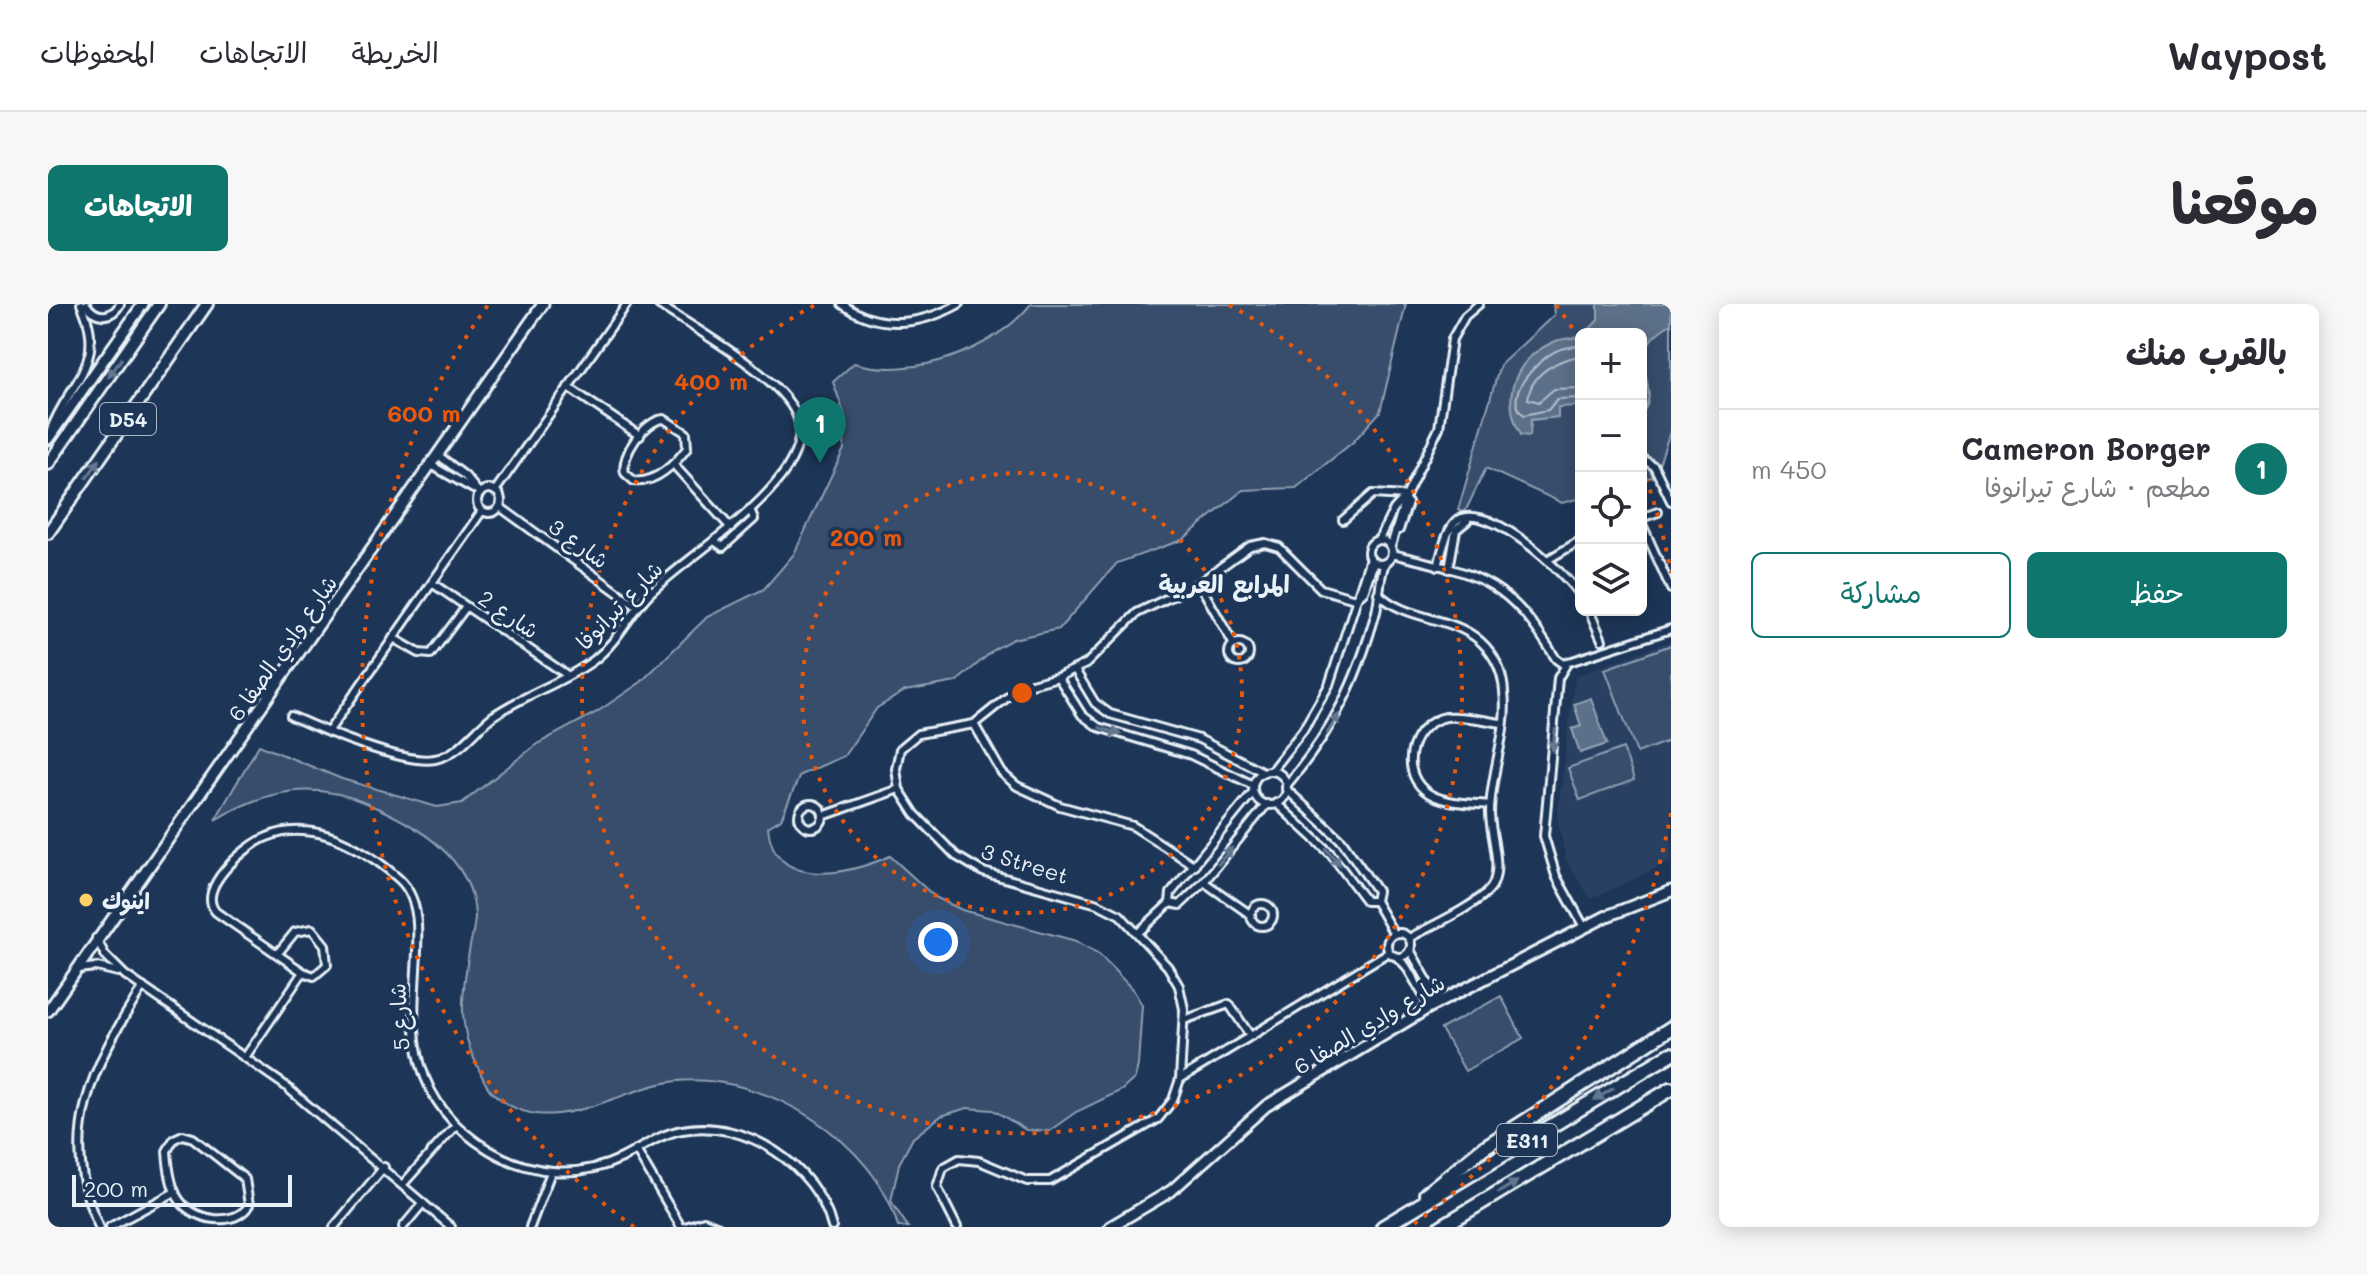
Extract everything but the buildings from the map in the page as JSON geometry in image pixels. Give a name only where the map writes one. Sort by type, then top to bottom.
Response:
[{"type":"highway","points":[[1402,1215],[1475,1153],[1671,1028]]},
{"type":"highway","name":"E311","points":[[1383,1227],[1671,1054]]},
{"type":"highway","name":"E311","points":[[1441,1227],[1671,1089]]},
{"type":"main road","points":[[48,438],[143,304]]},
{"type":"main road","name":"D54","points":[[48,464],[159,304]]},
{"type":"main road","name":"D54","points":[[48,533],[207,304]]},
{"type":"main road","name":"شارع وادي الصفا 6","points":[[48,1011],[96,938],[543,304]]},
{"type":"main road","name":"شارع وادي الصفا 6","points":[[1110,1227],[1171,1191],[1266,1106],[1434,1004],[1584,927],[1671,891]]},
{"type":"street","points":[[83,304],[91,312],[103,316],[114,312],[120,304]]},
{"type":"street","points":[[48,438],[89,359],[89,326],[83,304]]},
{"type":"street","points":[[495,491],[627,304]]},
{"type":"street","name":"شارع تيرانوفا","points":[[291,716],[328,732],[411,759],[442,758],[495,715],[567,675],[607,648],[661,583],[716,542],[750,509],[797,452],[800,431],[795,410],[774,383],[658,304]]},
{"type":"street","points":[[842,304],[872,319],[894,323],[916,322],[959,304]]},
{"type":"street","points":[[1139,932],[1170,903],[1171,893],[1321,701],[1341,653],[1355,599],[1364,591],[1372,560],[1369,546],[1379,539],[1406,496],[1439,428],[1452,339],[1465,316],[1479,304]]},
{"type":"street","points":[[568,387],[640,436]]},
{"type":"street","points":[[659,419],[683,430],[688,438],[687,448],[673,464],[647,481],[629,478],[623,462],[640,436],[659,419]]},
{"type":"street","points":[[431,465],[474,490],[495,491],[501,498],[500,507],[492,513],[482,511],[474,490],[438,455]]},
{"type":"street","points":[[1647,462],[1657,470],[1671,501]]},
{"type":"street","points":[[673,464],[731,528]]},
{"type":"street","points":[[445,474],[451,465]]},
{"type":"street","points":[[1343,520],[1373,494],[1406,496]]},
{"type":"street","points":[[1276,803],[1317,748],[1341,710],[1356,677],[1376,611],[1385,563],[1392,550],[1406,496]]},
{"type":"street","name":"شارع 3","points":[[500,507],[638,607]]},
{"type":"street","points":[[716,542],[723,547],[729,545],[754,519],[750,509]]},
{"type":"street","points":[[328,732],[482,511]]},
{"type":"street","points":[[1647,517],[1658,512]]},
{"type":"street","points":[[1438,566],[1454,524],[1470,517],[1486,522],[1549,559],[1575,590]]},
{"type":"street","points":[[1449,569],[1459,525],[1469,521],[1486,522]]},
{"type":"street","points":[[1384,528],[1396,533]]},
{"type":"street","points":[[1647,534],[1671,589]]},
{"type":"street","points":[[1379,539],[1392,550],[1484,581],[1509,596],[1530,618],[1556,659],[1566,665]]},
{"type":"street","points":[[823,816],[899,789],[897,759],[905,743],[918,734],[974,724],[1020,687],[1075,670],[1095,656],[1137,613],[1199,583],[1243,550],[1265,543],[1284,551],[1321,589],[1355,599]]},
{"type":"street","points":[[1549,559],[1575,544]]},
{"type":"street","points":[[1372,560],[1385,563]]},
{"type":"street","name":"شارع 2","points":[[432,583],[567,675]]},
{"type":"street","points":[[1199,583],[1234,645]]},
{"type":"street","points":[[1378,593],[1394,606],[1461,628],[1484,645],[1503,681],[1502,723],[1490,805],[1495,870],[1493,884],[1483,895],[1409,938]]},
{"type":"street","points":[[1376,611],[1394,606]]},
{"type":"street","points":[[393,638],[419,653],[431,654],[466,607]]},
{"type":"street","points":[[1592,616],[1602,640]]},
{"type":"street","points":[[1584,927],[1556,876],[1544,836],[1558,678],[1566,665],[1671,629]]},
{"type":"street","points":[[1075,670],[1095,703],[1110,714],[1199,739],[1267,772],[1281,775],[1286,787],[1354,856],[1377,891],[1375,901],[1394,934]]},
{"type":"street","points":[[1058,677],[1082,715],[1098,727],[1191,755],[1253,789],[1267,804]]},
{"type":"street","points":[[1490,805],[1447,800],[1425,792],[1411,769],[1410,755],[1421,730],[1445,717],[1502,723]]},
{"type":"street","points":[[974,724],[1002,773],[1017,786],[1060,806],[1144,831],[1195,866]]},
{"type":"street","name":"3 Street","points":[[899,789],[923,823],[973,868],[1098,904],[1120,915],[1139,932],[1174,977],[1182,997],[1184,1020],[1180,1079],[1173,1100],[1158,1119],[1060,1177],[1027,1181],[969,1158],[951,1162],[943,1168],[937,1187],[957,1227]]},
{"type":"street","points":[[1170,903],[1180,905],[1204,882],[1267,804],[1276,803],[1330,853],[1366,901],[1375,901]]},
{"type":"street","name":"شارع 5","points":[[303,972],[216,912],[210,904],[210,893],[231,863],[254,844],[282,833],[318,833],[351,847],[402,881],[415,903],[417,916],[412,1022],[417,1053],[436,1097],[456,1125],[507,1159],[551,1172],[602,1166],[660,1137],[691,1129],[727,1133],[783,1157],[805,1174],[821,1196],[832,1227]]},
{"type":"street","points":[[1204,882],[1251,915]]},
{"type":"street","points":[[246,1056],[303,972],[314,976],[327,965],[325,945],[317,932],[300,929],[278,953]]},
{"type":"street","points":[[1389,952],[1388,940],[1394,934],[1404,934],[1409,938],[1416,966],[1430,986],[1434,1004]]},
{"type":"street","points":[[96,938],[103,953],[125,975],[246,1056],[384,1167],[451,1227]]},
{"type":"street","points":[[1397,957],[1410,950]]},
{"type":"street","points":[[1389,952],[1409,970],[1421,991],[1434,1004]]},
{"type":"street","points":[[1180,1079],[1249,1034],[1389,952]]},
{"type":"street","points":[[1409,970],[1416,966]]},
{"type":"street","points":[[74,970],[97,967],[125,975]]},
{"type":"street","points":[[1421,991],[1430,986]]},
{"type":"street","points":[[99,1227],[82,1170],[85,1099],[105,1046],[143,987]]},
{"type":"street","points":[[1184,1020],[1229,1004],[1249,1034]]},
{"type":"street","points":[[403,1184],[456,1125]]},
{"type":"street","points":[[183,1135],[193,1138],[242,1175],[250,1200],[243,1216],[222,1223],[197,1215],[175,1192],[167,1151],[174,1139],[183,1135]]},
{"type":"street","points":[[636,1150],[683,1227],[704,1221],[719,1227]]},
{"type":"street","points":[[334,1227],[384,1167]]},
{"type":"street","points":[[530,1227],[551,1172]]},
{"type":"street","points":[[110,1227],[175,1192]]},
{"type":"street","points":[[403,1227],[423,1203]]},
{"type":"shaded area","points":[[1031,304],[1406,304],[1380,412],[1353,442],[1296,488],[1243,490],[1182,540],[1117,563],[1059,629],[1013,639],[995,649],[956,682],[905,691],[877,708],[844,756],[800,775],[781,819],[768,827],[773,848],[784,861],[798,869],[816,873],[835,872],[890,856],[935,897],[962,910],[1076,941],[1099,954],[1134,991],[1142,1005],[1135,1078],[1122,1090],[1076,1112],[1049,1131],[1026,1130],[993,1110],[967,1108],[941,1116],[913,1138],[899,1164],[891,1201],[908,1227],[898,1227],[886,1196],[866,1167],[841,1141],[812,1118],[745,1088],[711,1081],[677,1081],[581,1110],[557,1114],[534,1114],[511,1106],[488,1087],[466,1034],[463,1005],[475,916],[472,895],[464,876],[438,845],[386,812],[328,792],[271,795],[215,820],[259,745],[342,779],[437,807],[462,803],[537,744],[597,712],[641,682],[707,617],[764,589],[794,554],[844,449],[845,416],[833,382],[854,363],[901,368],[950,358],[996,335]]},
{"type":"shaded area","points":[[1553,304],[1671,304],[1671,429],[1655,476],[1647,478],[1647,328],[1575,328],[1575,500],[1562,503],[1486,468],[1465,512],[1458,510],[1500,365],[1554,315]]},
{"type":"shaded area","points":[[1671,641],[1671,861],[1591,899],[1567,862],[1557,819],[1575,676]]},
{"type":"shaded area","points":[[1671,645],[1671,740],[1637,753],[1605,669]]},
{"type":"shaded area","points":[[1623,748],[1634,780],[1580,800],[1568,768]]},
{"type":"shaded area","points":[[1501,996],[1523,1038],[1465,1071],[1441,1029]]},
{"type":"water","points":[[1598,304],[1671,304],[1671,324],[1647,347],[1647,328],[1591,328],[1598,320]]},
{"type":"water","points":[[1575,337],[1575,406],[1558,407],[1558,417],[1531,420],[1530,436],[1521,435],[1512,407],[1515,380],[1530,358],[1556,341]]},
{"type":"water","points":[[1591,698],[1607,744],[1580,753],[1572,729],[1581,726],[1574,704]]},
{"type":"place","name":"Cameron Borger","points":[[820,463]]},
{"type":"place","name":"اينوك","points":[[86,900]]},
{"type":"district","name":"المرابع العربية","points":[[1224,583]]}]
